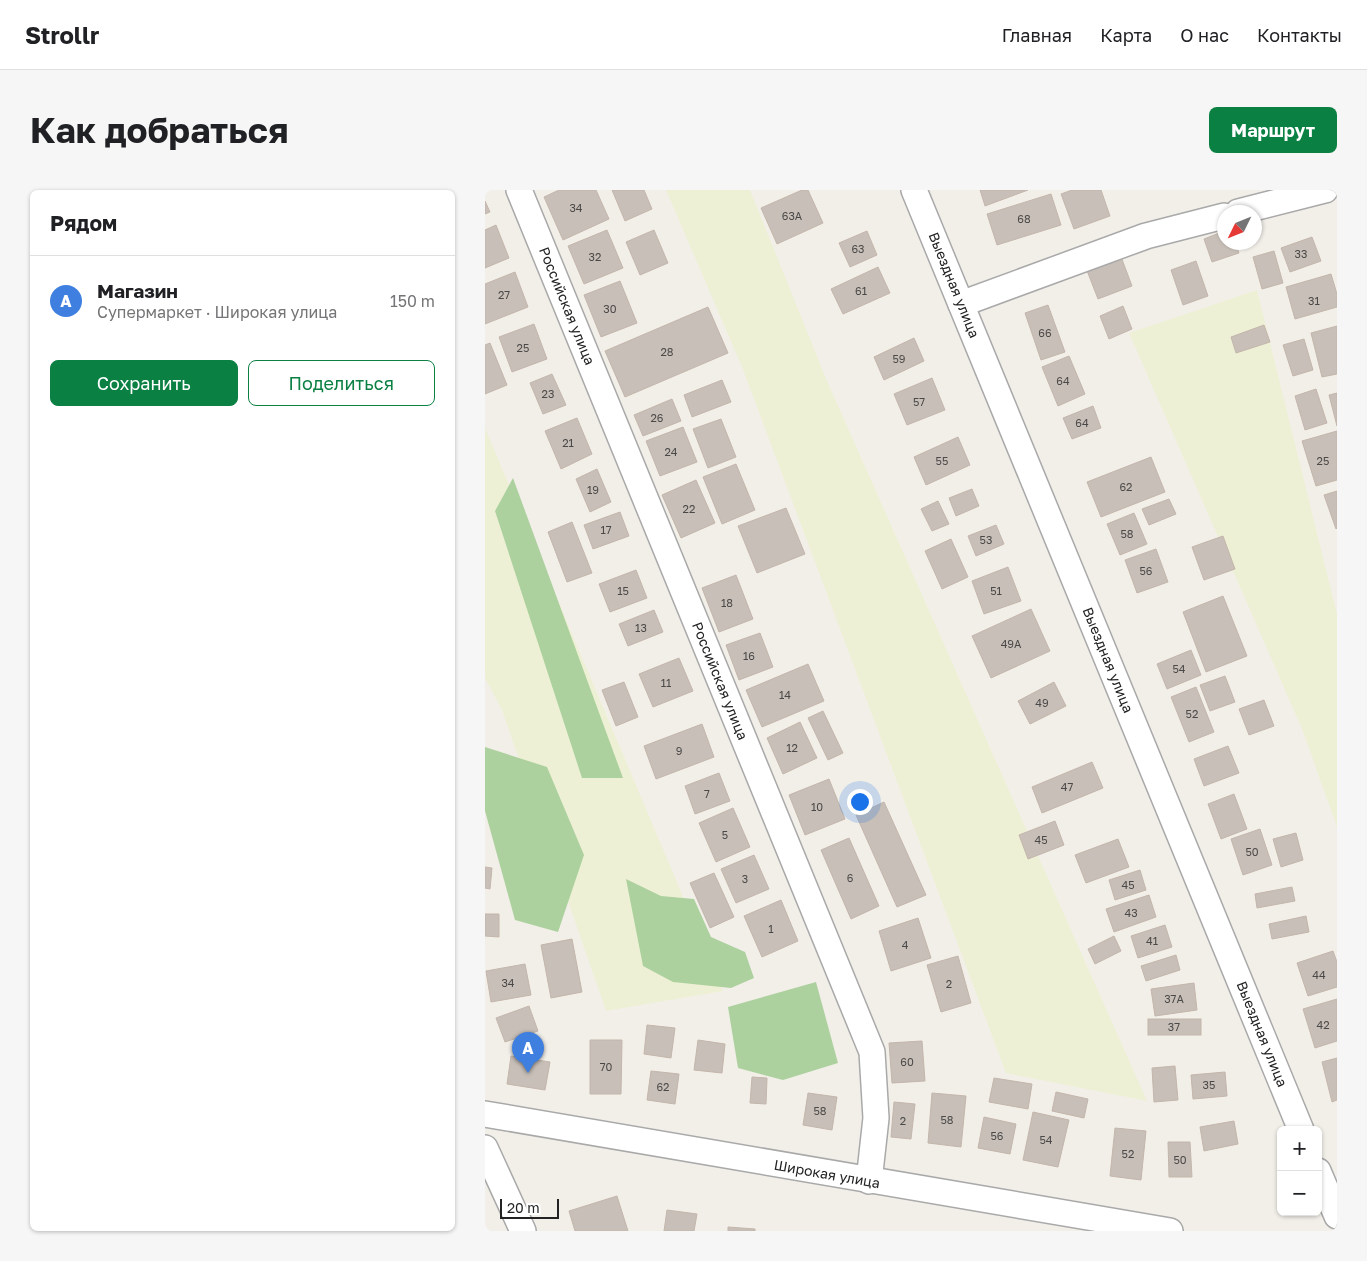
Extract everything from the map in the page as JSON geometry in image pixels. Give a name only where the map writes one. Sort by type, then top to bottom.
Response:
[{"type":"street","name":"Российская улица","points":[[519,190],[872,1052],[876,1118],[869,1181]]},
{"type":"street","name":"Выездная улица","points":[[915,190],[1299,1126]]},
{"type":"street","points":[[1262,206],[1325,190]]},
{"type":"street","points":[[961,304],[1147,236],[1217,218]]},
{"type":"street","name":"Широкая улица","points":[[485,1114],[1170,1231]]},
{"type":"street","points":[[485,1148],[523,1231]]},
{"type":"street","points":[[1322,1180],[1337,1216]]},
{"type":"green space","points":[[666,190],[750,190],[827,381],[1147,1101],[1006,1073],[742,367]]},
{"type":"green space","points":[[1257,290],[1337,614],[1337,827],[1302,729],[1129,333]]},
{"type":"green space","points":[[485,428],[723,991],[606,1011],[502,710],[485,678]]},
{"type":"green space","points":[[513,478],[623,778],[582,778],[495,511]]},
{"type":"green space","points":[[485,747],[547,767],[584,855],[558,932],[515,920],[485,811]]},
{"type":"green space","points":[[626,879],[661,896],[694,899],[711,937],[745,952],[754,978],[731,988],[673,982],[643,966]]},
{"type":"green space","points":[[816,982],[838,1063],[783,1080],[738,1068],[728,1007]]},
{"type":"building","points":[[559,190],[596,190],[609,219],[563,240],[544,197]]},
{"type":"building","points":[[612,190],[644,190],[652,209],[625,221]]},
{"type":"building","points":[[802,190],[808,190],[823,223],[777,244],[761,208]]},
{"type":"building","points":[[980,190],[1028,190],[985,206]]},
{"type":"building","points":[[1072,190],[1101,190],[1110,216],[1074,229],[1061,194]]},
{"type":"building","points":[[1051,194],[1061,225],[997,245],[987,214]]},
{"type":"building","points":[[485,201],[490,212],[485,214]]},
{"type":"building","points":[[496,225],[509,258],[485,268],[485,230]]},
{"type":"building","points":[[607,230],[623,268],[584,284],[568,246]]},
{"type":"building","points":[[654,230],[668,263],[640,275],[626,242]]},
{"type":"building","points":[[867,231],[877,255],[850,267],[839,243]]},
{"type":"building","points":[[1217,234],[1217,250],[1238,250],[1239,253],[1212,262],[1204,239]]},
{"type":"building","points":[[1312,237],[1321,261],[1290,272],[1281,248]]},
{"type":"building","points":[[1274,251],[1283,283],[1262,289],[1253,257]]},
{"type":"building","points":[[1120,254],[1132,286],[1098,299],[1086,268]]},
{"type":"building","points":[[1196,261],[1208,296],[1183,305],[1171,270]]},
{"type":"building","points":[[878,267],[890,293],[843,314],[831,289]]},
{"type":"building","points":[[515,272],[528,307],[485,324],[485,284]]},
{"type":"building","points":[[1331,274],[1337,294],[1337,307],[1295,319],[1286,287]]},
{"type":"building","points":[[620,281],[637,323],[601,337],[584,295]]},
{"type":"building","points":[[1048,305],[1065,352],[1041,360],[1025,313]]},
{"type":"building","points":[[1123,306],[1132,329],[1109,339],[1100,316]]},
{"type":"building","points":[[708,307],[728,353],[625,397],[605,351]]},
{"type":"building","points":[[534,324],[547,359],[512,372],[499,337]]},
{"type":"building","points":[[1264,325],[1270,342],[1236,353],[1231,337]]},
{"type":"building","points":[[1337,326],[1337,374],[1322,377],[1311,333]]},
{"type":"building","points":[[914,338],[924,361],[884,380],[874,357]]},
{"type":"building","points":[[1304,339],[1313,370],[1293,376],[1283,345]]},
{"type":"building","points":[[490,343],[507,385],[485,394],[485,345]]},
{"type":"building","points":[[1069,356],[1085,394],[1058,406],[1042,367]]},
{"type":"building","points":[[552,374],[566,405],[543,414],[530,383]]},
{"type":"building","points":[[932,378],[945,410],[907,425],[894,394]]},
{"type":"building","points":[[722,380],[731,402],[692,417],[684,395]]},
{"type":"building","points":[[1316,389],[1327,423],[1305,430],[1295,396]]},
{"type":"building","points":[[1337,393],[1337,426],[1329,395]]},
{"type":"building","points":[[672,399],[681,421],[643,436],[634,415]]},
{"type":"building","points":[[1093,406],[1101,428],[1072,439],[1063,418]]},
{"type":"building","points":[[577,418],[592,454],[561,469],[545,431]]},
{"type":"building","points":[[721,419],[736,457],[708,468],[693,429]]},
{"type":"building","points":[[683,427],[697,462],[660,476],[646,441]]},
{"type":"building","points":[[1337,431],[1337,480],[1316,486],[1302,441]]},
{"type":"building","points":[[958,437],[970,465],[926,485],[914,457]]},
{"type":"building","points":[[1151,457],[1165,492],[1101,517],[1087,482]]},
{"type":"building","points":[[736,464],[755,510],[722,524],[703,477]]},
{"type":"building","points":[[597,469],[611,502],[590,512],[576,479]]},
{"type":"building","points":[[696,480],[715,523],[681,538],[662,495]]},
{"type":"building","points":[[972,489],[979,506],[956,516],[949,498]]},
{"type":"building","points":[[1337,491],[1337,528],[1336,529],[1324,495]]},
{"type":"building","points":[[1169,499],[1176,514],[1149,525],[1142,509]]},
{"type":"building","points":[[938,501],[949,524],[932,531],[921,509]]},
{"type":"building","points":[[786,508],[805,554],[757,573],[738,526]]},
{"type":"building","points":[[620,512],[629,536],[593,549],[584,525]]},
{"type":"building","points":[[1134,513],[1147,544],[1120,555],[1107,524]]},
{"type":"building","points":[[572,522],[592,573],[567,582],[548,532]]},
{"type":"building","points":[[996,525],[1004,544],[976,556],[968,536]]},
{"type":"building","points":[[1223,536],[1235,569],[1204,580],[1192,547]]},
{"type":"building","points":[[951,539],[968,577],[942,589],[925,551]]},
{"type":"building","points":[[1156,549],[1168,582],[1137,593],[1125,560]]},
{"type":"building","points":[[1008,567],[1021,601],[984,614],[972,581]]},
{"type":"building","points":[[636,570],[647,598],[610,612],[599,584]]},
{"type":"building","points":[[736,575],[753,619],[719,632],[702,588]]},
{"type":"building","points":[[1223,596],[1247,656],[1206,672],[1183,612]]},
{"type":"building","points":[[1031,609],[1050,651],[991,678],[972,636]]},
{"type":"building","points":[[654,610],[663,632],[628,646],[619,624]]},
{"type":"building","points":[[760,633],[773,667],[739,680],[726,645]]},
{"type":"building","points":[[1191,650],[1201,675],[1167,689],[1157,664]]},
{"type":"building","points":[[679,658],[693,691],[653,707],[639,674]]},
{"type":"building","points":[[808,664],[824,701],[762,727],[746,690]]},
{"type":"building","points":[[1225,676],[1235,702],[1210,711],[1200,685]]},
{"type":"building","points":[[624,682],[638,717],[616,726],[602,690]]},
{"type":"building","points":[[1054,682],[1066,706],[1030,724],[1018,701]]},
{"type":"building","points":[[1196,687],[1214,732],[1189,742],[1171,697]]},
{"type":"building","points":[[1264,700],[1274,726],[1249,735],[1239,709]]},
{"type":"building","points":[[823,711],[843,753],[828,760],[808,718]]},
{"type":"building","points":[[800,722],[817,758],[783,774],[767,738]]},
{"type":"building","points":[[702,724],[714,757],[656,779],[644,746]]},
{"type":"building","points":[[1228,746],[1239,773],[1204,786],[1194,759]]},
{"type":"building","points":[[1092,762],[1103,788],[1042,813],[1032,787]]},
{"type":"building","points":[[719,773],[730,801],[695,814],[685,786]]},
{"type":"building","points":[[829,779],[845,819],[805,835],[789,795]]},
{"type":"building","points":[[1234,794],[1247,829],[1221,839],[1208,804]]},
{"type":"building","points":[[884,802],[926,895],[897,907],[856,815]]},
{"type":"building","points":[[733,808],[750,847],[716,862],[699,823]]},
{"type":"building","points":[[1055,821],[1064,845],[1028,859],[1019,835]]},
{"type":"building","points":[[1260,829],[1272,865],[1243,875],[1231,839]]},
{"type":"building","points":[[1296,833],[1303,860],[1281,867],[1273,839]]},
{"type":"building","points":[[849,838],[879,906],[851,919],[821,850]]},
{"type":"building","points":[[1118,839],[1129,867],[1086,883],[1075,855]]},
{"type":"building","points":[[754,855],[769,889],[736,903],[721,869]]},
{"type":"building","points":[[485,867],[492,868],[490,889],[485,888]]},
{"type":"building","points":[[1140,870],[1146,890],[1115,900],[1109,880]]},
{"type":"building","points":[[714,873],[734,917],[710,928],[690,883]]},
{"type":"building","points":[[1292,887],[1295,901],[1257,908],[1255,894]]},
{"type":"building","points":[[1149,895],[1156,917],[1114,932],[1106,909]]},
{"type":"building","points":[[781,900],[798,941],[762,957],[744,916]]},
{"type":"building","points":[[485,914],[499,914],[499,937],[485,936]]},
{"type":"building","points":[[1306,916],[1309,932],[1272,939],[1269,924]]},
{"type":"building","points":[[918,918],[931,958],[891,971],[879,931]]},
{"type":"building","points":[[1165,925],[1172,947],[1138,958],[1131,936]]},
{"type":"building","points":[[1114,936],[1121,951],[1095,964],[1088,949]]},
{"type":"building","points":[[572,939],[582,992],[551,998],[541,945]]},
{"type":"building","points":[[1333,951],[1337,962],[1337,987],[1308,996],[1297,963]]},
{"type":"building","points":[[1176,955],[1180,970],[1146,981],[1141,966]]},
{"type":"building","points":[[958,956],[971,1003],[941,1012],[927,965]]},
{"type":"building","points":[[525,964],[531,995],[491,1002],[486,971]]},
{"type":"building","points":[[1194,983],[1197,1010],[1155,1016],[1151,989]]},
{"type":"building","points":[[1337,999],[1337,1041],[1315,1048],[1303,1009]]},
{"type":"building","points":[[529,1006],[538,1031],[505,1042],[496,1018]]},
{"type":"building","points":[[1148,1019],[1201,1019],[1201,1035],[1148,1035]]},
{"type":"building","points":[[647,1025],[675,1028],[671,1058],[644,1054]]},
{"type":"building","points":[[590,1040],[622,1040],[621,1094],[590,1094]]},
{"type":"building","points":[[698,1040],[725,1044],[722,1073],[694,1070]]},
{"type":"building","points":[[922,1041],[925,1081],[892,1083],[889,1043]]},
{"type":"building","points":[[511,1056],[550,1062],[545,1090],[507,1084]]},
{"type":"building","points":[[1337,1058],[1337,1100],[1332,1102],[1322,1062]]},
{"type":"building","points":[[1175,1066],[1178,1100],[1154,1102],[1152,1068]]},
{"type":"building","points":[[651,1071],[679,1074],[675,1104],[647,1100]]},
{"type":"building","points":[[1225,1072],[1227,1096],[1193,1099],[1191,1075]]},
{"type":"building","points":[[752,1077],[767,1078],[766,1104],[750,1103]]},
{"type":"building","points":[[994,1078],[1032,1084],[1028,1109],[989,1102]]},
{"type":"building","points":[[1056,1092],[1088,1099],[1084,1118],[1052,1111]]},
{"type":"building","points":[[808,1093],[837,1097],[832,1130],[803,1125]]},
{"type":"building","points":[[932,1093],[966,1096],[961,1147],[928,1143]]},
{"type":"building","points":[[894,1102],[915,1104],[911,1139],[891,1137]]},
{"type":"building","points":[[1033,1112],[1069,1120],[1058,1167],[1023,1160]]},
{"type":"building","points":[[984,1117],[1016,1124],[1010,1154],[978,1148]]},
{"type":"building","points":[[1234,1121],[1238,1144],[1204,1151],[1200,1127]]},
{"type":"building","points":[[1115,1128],[1146,1131],[1141,1180],[1110,1176]]},
{"type":"building","points":[[1168,1142],[1190,1142],[1192,1177],[1169,1177]]},
{"type":"building","points":[[617,1196],[628,1231],[575,1231],[569,1211]]},
{"type":"building","points":[[667,1210],[697,1214],[694,1231],[664,1231]]},
{"type":"building","points":[[728,1227],[755,1229],[755,1231],[728,1231]]},
{"type":"place","name":"Магазин","points":[[528,1073]]}]
